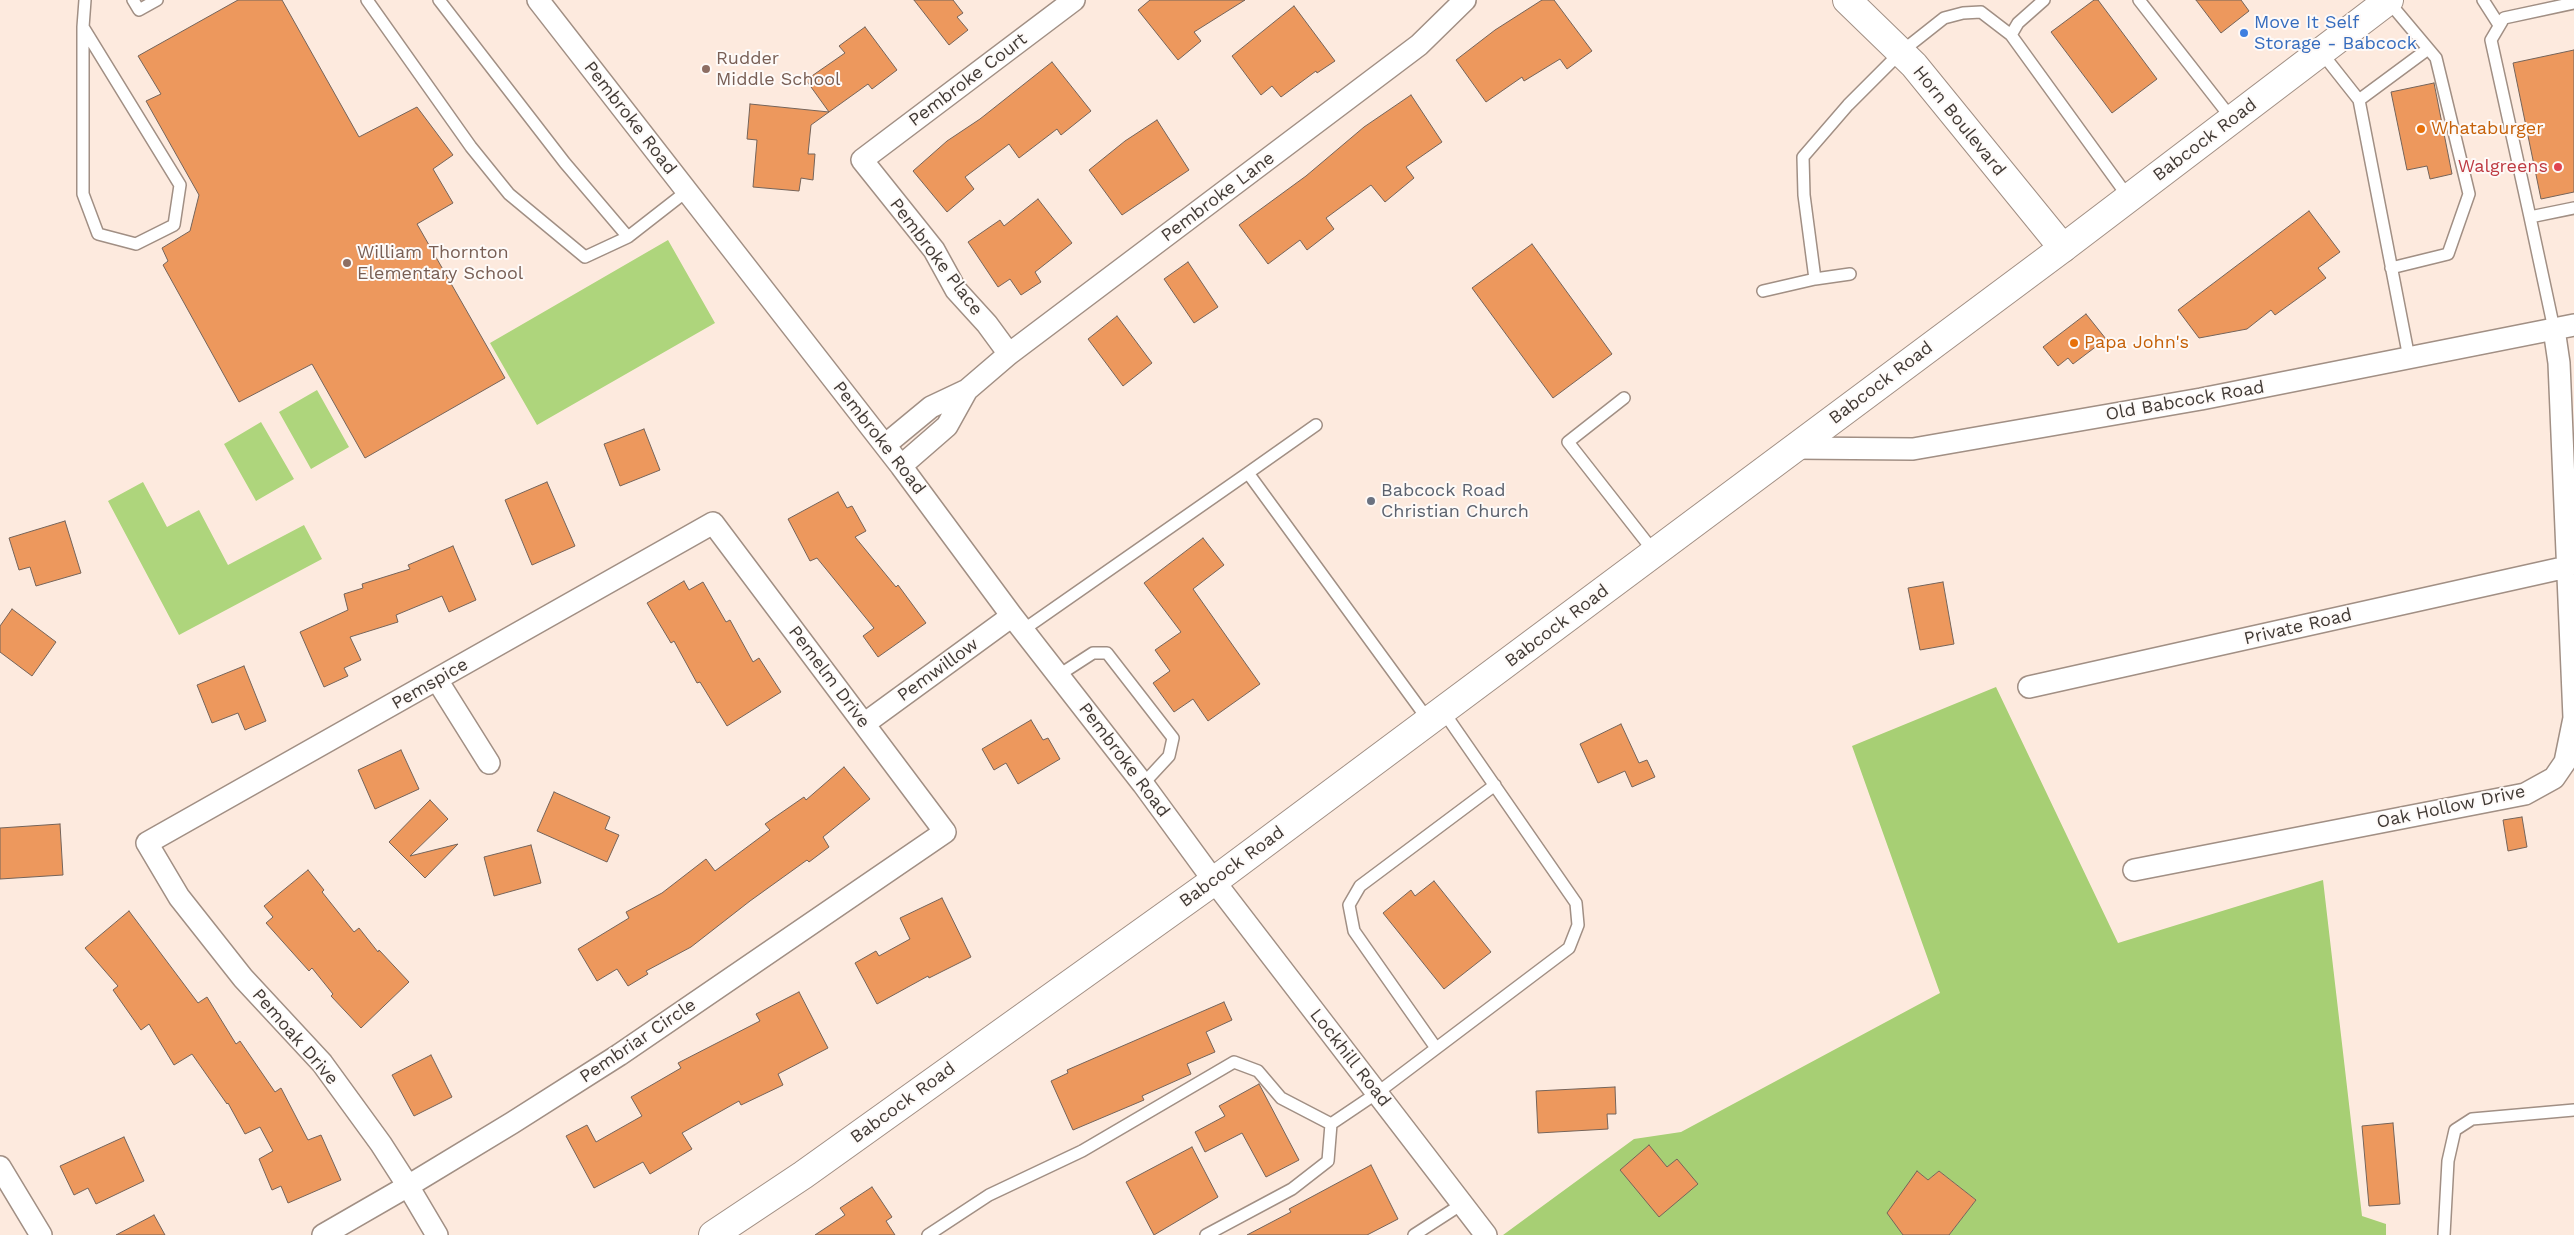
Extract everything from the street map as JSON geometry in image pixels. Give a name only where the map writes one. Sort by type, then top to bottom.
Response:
[{"type":"main road","name":"Horn Boulevard","points":[[1847,0],[1914,65],[2063,248]]},
{"type":"main road","name":"Babcock Road","points":[[714,1235],[803,1175],[1214,881],[2063,248],[2321,52],[2378,6]]},
{"type":"street","name":"Pembroke Road","points":[[538,0],[901,466],[1017,623],[1143,784],[1214,881]]},
{"type":"street","name":"Pembroke Court","points":[[862,160],[1074,0]]},
{"type":"street","name":"Pembroke Lane","points":[[885,446],[931,407],[967,390],[1009,354],[1419,45],[1465,0]]},
{"type":"street","name":"Pembroke Place","points":[[862,160],[934,250],[956,290],[987,324],[1009,354]]},
{"type":"street","name":"Old Babcock Road","points":[[1794,448],[1913,449],[2201,399],[2564,327]]},
{"type":"street","name":"Oak Hollow Drive","points":[[2134,870],[2525,794],[2554,778],[2566,762],[2574,718],[2559,363],[2564,327]]},
{"type":"street","name":"Pembroke Lane","points":[[901,466],[948,426],[967,390]]},
{"type":"street","name":"Pemspice","points":[[147,844],[713,523]]},
{"type":"street","name":"Pemelm Drive","points":[[713,523],[945,832]]},
{"type":"street","name":"Private Road","points":[[2029,687],[2567,567]]},
{"type":"street","name":"Pemwillow","points":[[864,724],[1017,623]]},
{"type":"street","points":[[437,680],[489,762]]},
{"type":"street","name":"Pembriar Circle","points":[[323,1235],[408,1186],[619,1055],[945,832]]},
{"type":"street","name":"Pemoak Drive","points":[[147,844],[179,897],[243,978],[322,1063],[381,1144],[437,1235]]},
{"type":"street","name":"Lockhill Road","points":[[1214,881],[1486,1235]]},
{"type":"street","points":[[0,1167],[40,1235]]},
{"type":"lane","points":[[83,28],[180,184],[174,225],[136,244],[98,234],[82,194],[83,28],[85,0]]},
{"type":"lane","points":[[133,0],[139,10],[157,0]]},
{"type":"lane","points":[[367,0],[471,147],[509,194],[585,257],[628,237],[687,191]]},
{"type":"lane","points":[[439,0],[565,163],[628,237]]},
{"type":"lane","points":[[2012,35],[2018,23],[2044,0]]},
{"type":"lane","points":[[2139,0],[2232,119]]},
{"type":"lane","points":[[2483,0],[2499,25]]},
{"type":"lane","points":[[2564,327],[2530,217],[2491,40],[2504,18],[2574,3]]},
{"type":"lane","points":[[2378,6],[2436,58],[2469,194],[2448,254],[2391,268]]},
{"type":"lane","points":[[1815,279],[1804,196],[1803,157],[1848,105],[1900,52],[1944,18],[1963,13],[1982,12],[2012,35],[2129,198]]},
{"type":"lane","points":[[2359,100],[2428,49]]},
{"type":"lane","points":[[2321,52],[2359,100],[2409,358]]},
{"type":"lane","points":[[2530,217],[2574,208]]},
{"type":"lane","points":[[1763,291],[1815,279],[1850,274]]},
{"type":"lane","points":[[1624,398],[1568,442],[1655,553]]},
{"type":"lane","points":[[1017,623],[1248,473],[1316,425]]},
{"type":"lane","points":[[1248,473],[1436,716],[1494,785],[1576,903],[1578,925],[1569,948],[1377,1093],[1331,1124]]},
{"type":"lane","points":[[1059,675],[1093,653],[1107,653],[1161,722],[1173,738],[1169,756],[1143,784]]},
{"type":"lane","points":[[1436,1048],[1354,931],[1349,905],[1360,886],[1494,785]]},
{"type":"lane","points":[[928,1235],[989,1195],[1082,1150],[1234,1062],[1258,1071],[1281,1098],[1331,1124]]},
{"type":"lane","points":[[2444,1235],[2448,1161],[2455,1130],[2472,1119],[2574,1110]]},
{"type":"lane","points":[[1206,1235],[1292,1189],[1328,1162],[1331,1124]]},
{"type":"lane","points":[[1414,1235],[1462,1204]]},
{"type":"green space","points":[[668,240],[715,323],[537,425],[490,343]]},
{"type":"green space","points":[[317,390],[349,447],[311,469],[279,412]]},
{"type":"green space","points":[[261,422],[294,479],[256,501],[224,444]]},
{"type":"green space","points":[[143,482],[167,527],[199,510],[228,565],[304,525],[322,559],[179,635],[108,501]]},
{"type":"green space","points":[[1996,687],[2118,943],[2323,880],[2362,1216],[2386,1224],[2386,1235],[1949,1235],[1976,1200],[1939,1171],[1928,1180],[1917,1172],[1903,1235],[1503,1235],[1634,1139],[1681,1132],[1940,993],[1852,746]]},
{"type":"building","points":[[238,0],[282,0],[359,137],[417,107],[453,155],[433,169],[453,203],[417,224],[505,378],[365,458],[312,364],[239,402],[163,265],[168,261],[162,248],[190,231],[199,195],[146,101],[161,94],[138,56]]},
{"type":"building","points":[[914,0],[953,0],[963,13],[957,17],[968,30],[949,45]]},
{"type":"building","points":[[1150,0],[1245,0],[1194,32],[1201,41],[1178,60],[1138,10]]},
{"type":"building","points":[[1542,0],[1554,0],[1592,51],[1567,69],[1560,59],[1524,81],[1522,77],[1486,102],[1456,60],[1495,30]]},
{"type":"building","points":[[2094,0],[2098,0],[2157,79],[2112,113],[2051,32]]},
{"type":"building","points":[[2196,0],[2241,0],[2249,11],[2221,33]]},
{"type":"building","points":[[1294,6],[1335,61],[1317,73],[1316,71],[1281,97],[1272,86],[1261,95],[1232,56]]},
{"type":"building","points":[[865,27],[897,70],[872,89],[868,84],[829,112],[806,80],[845,53],[839,46]]},
{"type":"building","name":"Walgreens","points":[[2574,50],[2574,192],[2541,199],[2513,63]]},
{"type":"building","points":[[1052,62],[1091,111],[1061,135],[1057,129],[1019,158],[1009,144],[965,177],[974,189],[947,212],[913,171],[947,141],[980,119]]},
{"type":"building","name":"Whataburger","points":[[2434,83],[2452,174],[2430,179],[2427,166],[2407,170],[2391,92]]},
{"type":"building","points":[[1411,95],[1442,142],[1406,167],[1414,178],[1385,202],[1371,185],[1326,218],[1334,229],[1307,250],[1300,240],[1268,264],[1239,225],[1306,176],[1364,127]]},
{"type":"building","points":[[750,104],[829,112],[811,125],[808,154],[815,154],[813,180],[801,178],[799,191],[753,187],[757,140],[747,139]]},
{"type":"building","points":[[1157,120],[1189,170],[1122,215],[1089,170],[1125,141]]},
{"type":"building","points":[[1038,199],[1072,243],[1035,272],[1041,282],[1021,295],[1010,279],[998,287],[968,242],[1000,220],[1004,226]]},
{"type":"building","points":[[2309,211],[2340,252],[2318,268],[2326,278],[2275,315],[2271,310],[2247,329],[2199,338],[2178,310]]},
{"type":"building","points":[[1532,244],[1612,354],[1553,398],[1472,288]]},
{"type":"building","points":[[1188,262],[1218,307],[1194,323],[1164,279]]},
{"type":"building","name":"Papa John's","points":[[2086,314],[2106,339],[2073,364],[2068,358],[2058,366],[2043,347]]},
{"type":"building","points":[[1117,316],[1152,363],[1123,386],[1088,339]]},
{"type":"building","points":[[644,429],[660,470],[620,486],[604,444]]},
{"type":"building","points":[[547,482],[575,546],[532,565],[505,500]]},
{"type":"building","points":[[838,492],[847,508],[852,506],[866,531],[855,537],[896,587],[898,585],[926,623],[878,657],[863,636],[874,628],[817,558],[810,561],[788,519]]},
{"type":"building","points":[[65,521],[81,573],[36,586],[30,567],[19,570],[9,538]]},
{"type":"building","points":[[1203,538],[1224,565],[1193,589],[1260,684],[1208,721],[1193,699],[1174,712],[1153,683],[1170,671],[1155,650],[1181,632],[1144,583]]},
{"type":"building","points":[[453,546],[476,600],[449,612],[442,596],[396,615],[398,622],[350,637],[361,660],[344,668],[348,676],[324,687],[300,632],[348,610],[344,594],[363,588],[362,584],[410,569],[408,565]]},
{"type":"building","points":[[684,581],[689,590],[703,582],[726,622],[730,620],[753,662],[759,658],[781,692],[727,726],[700,682],[697,683],[674,641],[671,643],[647,603]]},
{"type":"building","points":[[1943,582],[1954,644],[1920,650],[1908,588]]},
{"type":"building","points":[[12,609],[56,642],[32,676],[0,652],[0,626]]},
{"type":"building","points":[[244,666],[266,721],[245,730],[238,713],[212,723],[197,685]]},
{"type":"building","points":[[1031,720],[1043,740],[1048,738],[1060,759],[1018,784],[1006,763],[994,770],[982,749]]},
{"type":"building","points":[[1621,724],[1639,763],[1647,760],[1655,777],[1632,787],[1625,771],[1598,783],[1580,744]]},
{"type":"building","points":[[401,750],[419,789],[375,809],[358,770]]},
{"type":"building","points":[[844,767],[870,799],[823,837],[829,847],[809,862],[807,860],[750,901],[691,947],[646,971],[648,974],[628,986],[617,969],[597,981],[578,949],[629,918],[626,912],[662,893],[706,859],[715,871],[770,830],[765,824],[804,797],[806,800]]},
{"type":"building","points":[[554,792],[610,817],[605,829],[619,835],[607,862],[537,831]]},
{"type":"building","points":[[430,800],[448,819],[410,856],[458,844],[425,878],[389,842]]},
{"type":"building","points":[[2522,817],[2527,847],[2508,851],[2503,820]]},
{"type":"building","points":[[60,824],[63,875],[0,879],[0,828]]},
{"type":"building","points":[[531,845],[541,883],[494,896],[484,857]]},
{"type":"building","points":[[308,870],[324,890],[322,892],[354,932],[359,928],[378,952],[379,950],[409,982],[361,1028],[331,996],[333,994],[312,968],[309,971],[266,923],[273,917],[264,906]]},
{"type":"building","points":[[1434,881],[1491,952],[1444,989],[1383,913],[1411,890],[1415,896]]},
{"type":"building","points":[[942,898],[971,957],[929,978],[928,976],[877,1004],[855,963],[876,951],[879,956],[910,939],[900,918]]},
{"type":"building","points":[[129,911],[198,1003],[207,997],[236,1044],[240,1041],[275,1092],[281,1088],[308,1140],[321,1135],[341,1180],[288,1203],[281,1186],[272,1190],[259,1159],[273,1151],[260,1127],[245,1134],[228,1103],[192,1054],[174,1065],[149,1024],[141,1030],[113,990],[118,986],[85,948]]},
{"type":"building","points":[[799,992],[828,1048],[778,1074],[783,1085],[741,1105],[739,1101],[682,1133],[692,1149],[650,1174],[643,1162],[594,1188],[566,1136],[587,1125],[596,1142],[642,1116],[631,1097],[681,1068],[678,1063],[760,1021],[756,1014]]},
{"type":"building","points":[[1224,1002],[1232,1020],[1206,1032],[1215,1052],[1187,1064],[1191,1074],[1142,1096],[1144,1100],[1073,1130],[1051,1081],[1068,1073],[1067,1070]]},
{"type":"building","points":[[431,1055],[452,1097],[414,1116],[392,1075]]},
{"type":"building","points":[[1259,1084],[1299,1160],[1266,1177],[1242,1133],[1205,1152],[1195,1132],[1225,1116],[1219,1106]]},
{"type":"building","points":[[1615,1087],[1616,1114],[1607,1114],[1608,1129],[1538,1133],[1536,1091]]},
{"type":"building","points":[[2393,1123],[2400,1204],[2369,1206],[2362,1126]]},
{"type":"building","points":[[124,1137],[144,1181],[96,1204],[88,1188],[74,1195],[60,1166]]},
{"type":"building","points":[[1649,1145],[1667,1167],[1677,1159],[1698,1184],[1659,1217],[1620,1170]]},
{"type":"building","points":[[1192,1147],[1218,1197],[1154,1235],[1126,1182]]},
{"type":"building","points":[[1371,1165],[1398,1219],[1367,1235],[1247,1235],[1291,1212],[1289,1209]]},
{"type":"building","points":[[1917,1171],[1928,1180],[1939,1171],[1976,1200],[1949,1235],[1903,1235],[1887,1213]]},
{"type":"building","points":[[872,1187],[892,1217],[886,1221],[895,1235],[815,1235],[845,1215],[840,1208]]},
{"type":"building","points":[[154,1215],[165,1235],[116,1235]]},
{"type":"place","name":"Move It Self Storage - Babcock","points":[[2244,33]]},
{"type":"place","name":"Rudder Middle School","points":[[706,69]]},
{"type":"place","name":"Whataburger","points":[[2421,129]]},
{"type":"place","name":"Walgreens","points":[[2558,167]]},
{"type":"place","name":"William Thornton Elementary School","points":[[347,263]]},
{"type":"place","name":"Papa John's","points":[[2074,343]]},
{"type":"place","name":"Babcock Road Christian Church","points":[[1371,501]]}]
